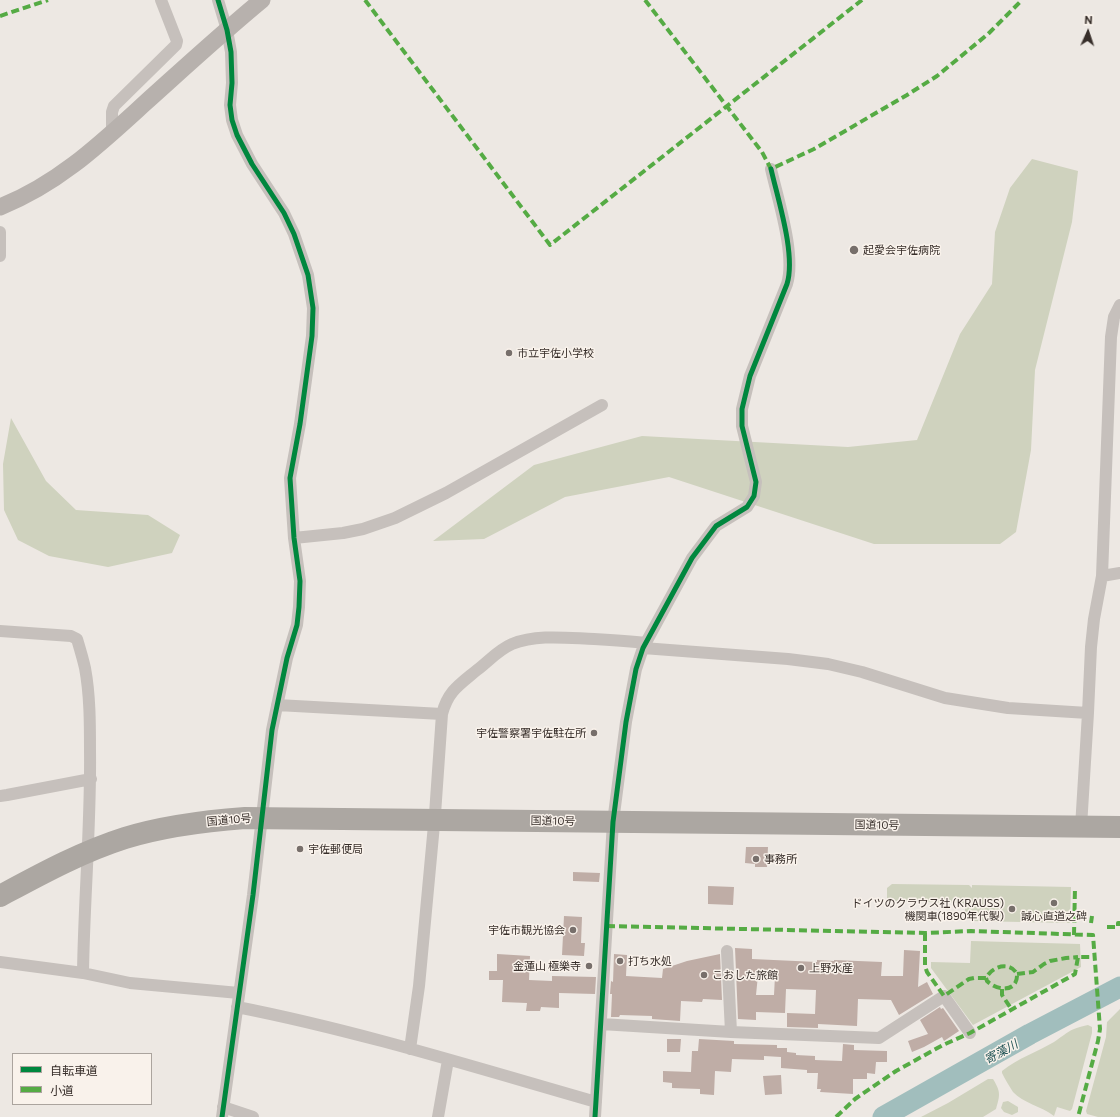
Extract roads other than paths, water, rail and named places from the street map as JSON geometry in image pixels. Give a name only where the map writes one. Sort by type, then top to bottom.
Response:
[{"type":"highway","name":"国道10号","points":[[0,896],[59,865],[125,838],[182,825],[222,820],[262,818],[1120,827]]},
{"type":"street","points":[[112,133],[112,112],[114,106],[176,45],[177,41],[161,0]]},
{"type":"street","points":[[218,0],[227,30],[231,52],[232,83],[230,105],[232,120],[237,135],[252,164],[284,213],[302,257],[311,292],[313,308],[312,336],[300,424],[290,478],[294,538],[300,581],[297,625],[287,658],[276,705],[267,769],[254,895],[222,1112],[254,1117]]},
{"type":"street","points":[[0,207],[14,201],[58,176],[79,162],[262,0]]},
{"type":"street","points":[[595,1117],[613,822],[626,722],[636,669],[645,646],[692,558],[712,529],[721,521],[747,507],[754,496],[756,482],[742,426],[743,404],[750,376],[787,284],[790,269],[788,246],[771,170]]},
{"type":"street","points":[[0,232],[0,256]]},
{"type":"street","points":[[1081,827],[1091,647],[1094,619],[1102,576],[1111,337],[1114,317],[1120,305]]},
{"type":"street","points":[[294,538],[343,533],[363,529],[396,518],[446,493],[602,405]]},
{"type":"street","points":[[1102,576],[1120,573]]},
{"type":"street","points":[[0,631],[71,636],[78,639],[85,669],[88,695],[90,779],[83,973]]},
{"type":"street","points":[[410,1048],[419,986],[435,820],[442,714],[450,693],[458,684],[499,651],[511,645],[526,640],[557,637],[788,659],[828,664],[862,672],[945,698],[1008,708],[1088,713]]},
{"type":"street","points":[[276,705],[442,714]]},
{"type":"street","points":[[0,796],[7,796],[90,779]]},
{"type":"street","points":[[727,951],[730,1032]]},
{"type":"street","points":[[0,962],[83,973],[130,983],[239,993]]},
{"type":"street","points":[[601,1024],[730,1032],[879,1038],[944,996],[970,1033]]},
{"type":"street","points":[[237,1007],[312,1022],[410,1048],[596,1102]]},
{"type":"street","points":[[438,1117],[448,1060]]},
{"type":"waterway","name":"寄藻川","points":[[883,1117],[1030,1034],[1120,987]]},
{"type":"place","name":"起愛会宇佐病院","points":[[854,250]]},
{"type":"place","name":"市立宇佐小学校","points":[[509,353]]},
{"type":"place","name":"宇佐警察署宇佐駐在所","points":[[594,733]]},
{"type":"place","name":"宇佐郵便局","points":[[300,849]]},
{"type":"place","name":"事務所","points":[[756,859]]},
{"type":"place","name":"誠心直道之碑","points":[[1054,903]]},
{"type":"place","name":"ドイツのクラウス社 (KRAUSS) 機関車(1890年代製)","points":[[1012,909]]},
{"type":"place","name":"宇佐市観光協会","points":[[573,930]]},
{"type":"place","name":"打ち水処","points":[[620,961]]},
{"type":"place","name":"金蓮山 極樂寺","points":[[589,966]]},
{"type":"place","name":"上野水産","points":[[801,968]]},
{"type":"place","name":"こおした旅館","points":[[704,975]]}]
